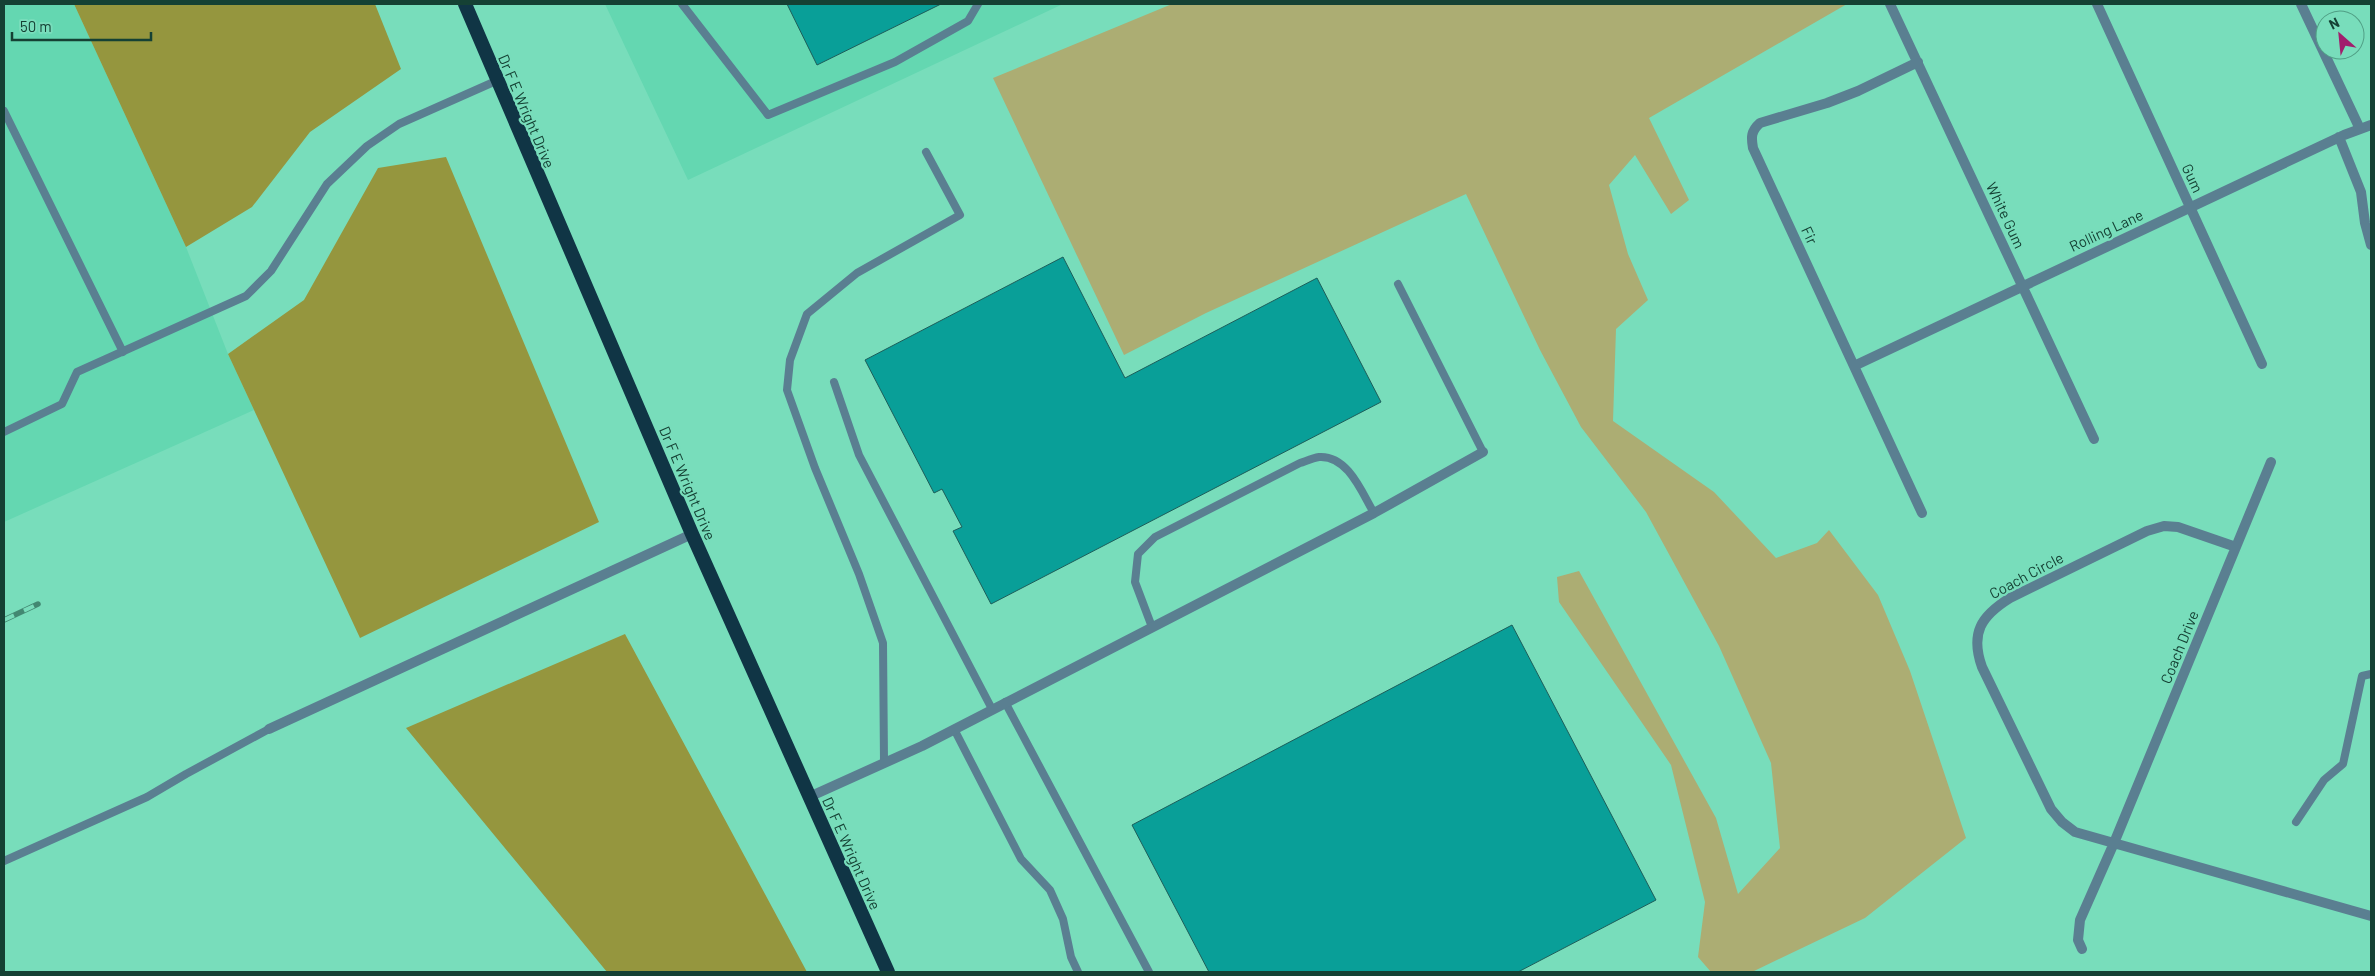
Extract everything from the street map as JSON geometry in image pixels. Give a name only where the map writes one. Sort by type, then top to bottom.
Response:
[{"type":"highway","name":"Dr F E Wright Drive","points":[[465,4],[496,81],[692,534],[888,972]]},
{"type":"street","name":"White Gum","points":[[1890,4],[2094,439]]},
{"type":"street","name":"Gum","points":[[2097,4],[2262,364]]},
{"type":"street","points":[[2301,4],[2360,129]]},
{"type":"street","name":"Fir","points":[[1918,62],[1858,91],[1827,103],[1760,123],[1754,129],[1751,137],[1753,148],[1922,513]]},
{"type":"street","name":"Rolling Lane","points":[[1854,366],[2339,137],[2371,125]]},
{"type":"street","points":[[2339,137],[2361,192],[2365,223],[2371,245]]},
{"type":"street","points":[[809,796],[992,709],[1374,513],[1483,452]]},
{"type":"street","name":"Coach Drive","points":[[2082,949],[2078,940],[2080,920],[2114,843],[2271,462]]},
{"type":"street","name":"Coach Circle","points":[[2114,843],[2075,832],[2062,822],[2052,809],[1979,659],[1976,650],[1983,620],[1993,608],[2010,598],[2147,532],[2164,526],[2178,527],[2236,547]]},
{"type":"street","points":[[269,730],[692,534]]},
{"type":"street","points":[[2114,843],[2371,916]]},
{"type":"lane","points":[[682,4],[768,115],[895,62],[968,21],[978,4]]},
{"type":"lane","points":[[4,432],[62,404],[77,372],[246,296],[271,271],[327,184],[367,146],[398,124],[496,81]]},
{"type":"lane","points":[[4,111],[123,352]]},
{"type":"lane","points":[[884,762],[884,643],[859,574],[812,459],[788,390],[788,380],[790,360],[807,314],[857,273],[960,215],[926,152]]},
{"type":"lane","points":[[1398,284],[1483,452]]},
{"type":"lane","points":[[834,382],[859,454],[992,709]]},
{"type":"lane","points":[[1152,627],[1135,582],[1138,554],[1155,537],[1300,463],[1320,457],[1335,461],[1351,473],[1374,513]]},
{"type":"lane","points":[[2296,822],[2324,780],[2343,764],[2362,676],[2371,674]]},
{"type":"lane","points":[[1005,702],[1149,972]]},
{"type":"lane","points":[[954,728],[1021,859],[1050,890],[1063,919],[1071,957],[1078,972]]},
{"type":"lane","points":[[4,861],[147,797],[269,730]]},
{"type":"shaded area","points":[[4,4],[74,4],[186,247],[228,354],[254,410],[4,522]]},
{"type":"shaded area","points":[[74,4],[375,4],[401,69],[310,132],[252,207],[186,247]]},
{"type":"shaded area","points":[[605,4],[1063,4],[688,180]]},
{"type":"shaded area","points":[[1172,4],[1847,4],[1649,118],[1689,200],[1671,214],[1635,155],[1609,185],[1628,254],[1648,300],[1616,329],[1613,421],[1714,492],[1776,558],[1817,543],[1829,530],[1878,595],[1910,671],[1966,838],[1865,918],[1752,972],[1711,972],[1698,957],[1705,902],[1671,765],[1559,602],[1557,577],[1579,571],[1716,818],[1738,894],[1780,848],[1771,763],[1719,646],[1646,512],[1581,427],[1540,350],[1466,194],[1206,313],[1124,355],[993,78]]},
{"type":"shaded area","points":[[446,157],[599,522],[360,638],[228,354],[304,300],[378,168]]},
{"type":"shaded area","points":[[625,634],[807,972],[607,972],[406,728]]},
{"type":"building","points":[[787,4],[941,4],[817,65]]},
{"type":"building","points":[[1063,257],[1125,378],[1317,278],[1381,402],[991,604],[953,531],[962,527],[942,489],[934,493],[865,360]]},
{"type":"building","points":[[1512,625],[1656,900],[1518,972],[1209,972],[1132,825]]},
{"type":"railway","points":[[4,620],[38,604]]}]
